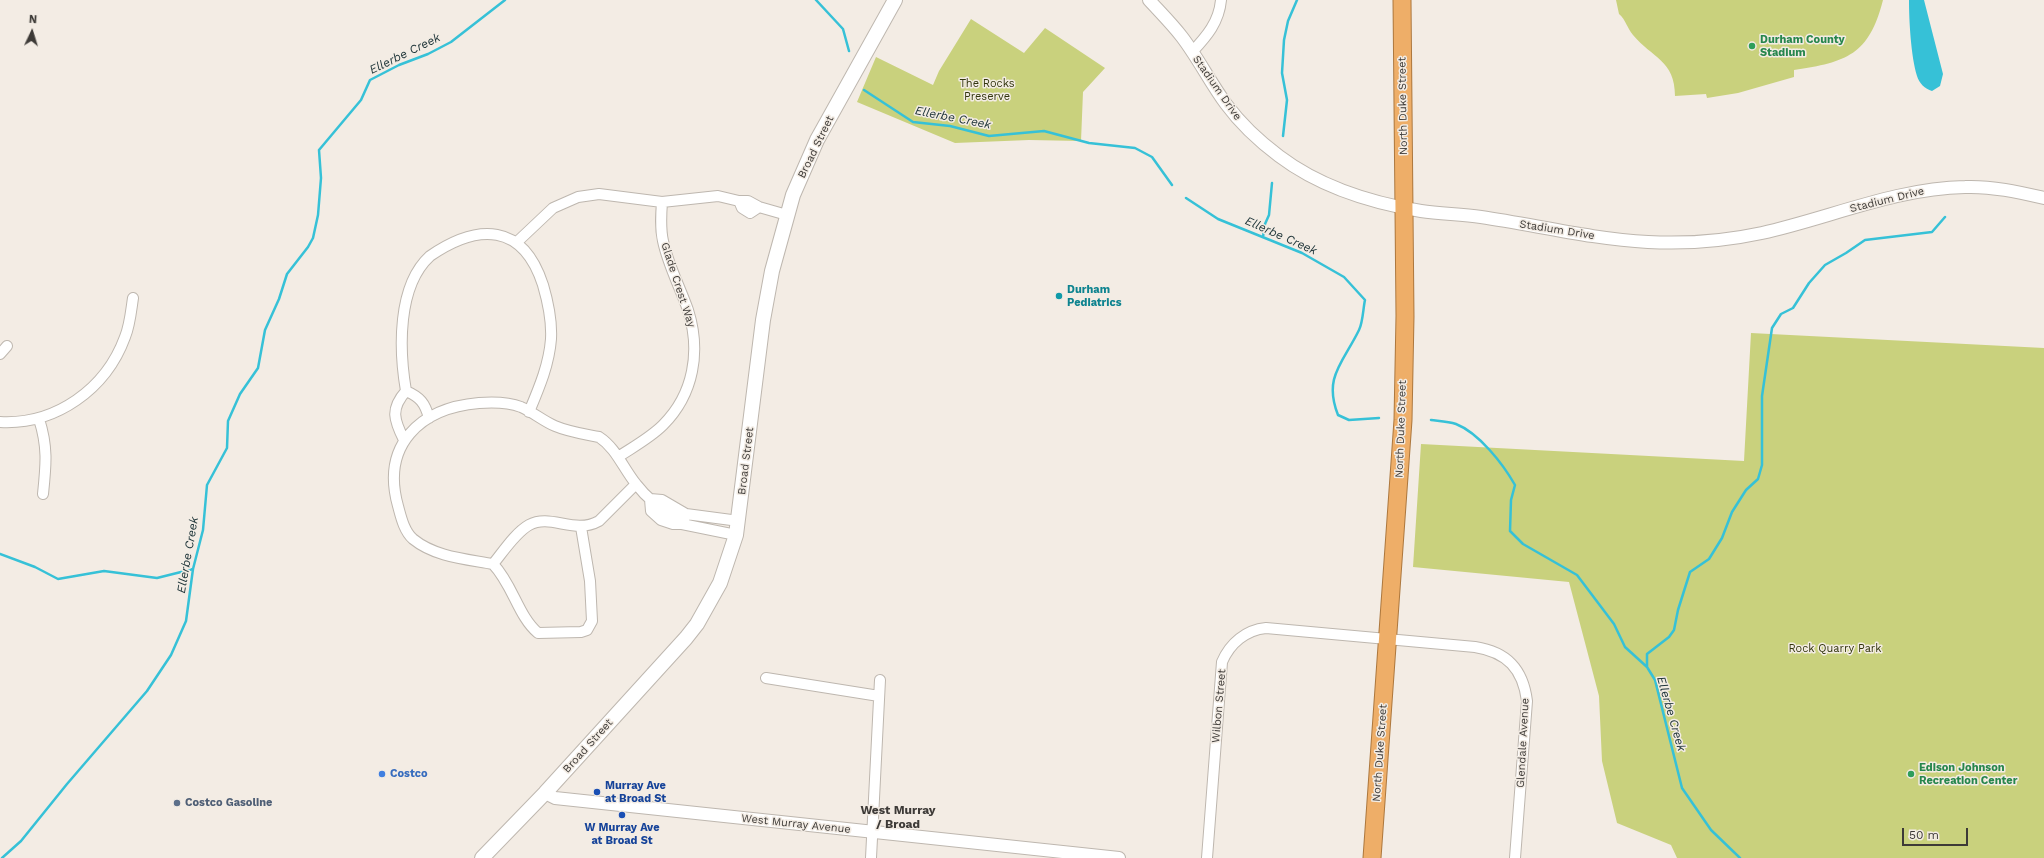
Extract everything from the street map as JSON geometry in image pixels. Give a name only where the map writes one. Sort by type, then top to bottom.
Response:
[{"type":"highway","name":"North Duke Street","points":[[1372,858],[1403,420],[1404,207],[1402,0]]},
{"type":"main road","name":"Broad Street","points":[[482,858],[545,793],[697,624],[720,583],[736,535],[739,521],[763,320],[772,271],[787,215],[805,166],[849,82],[895,0]]},
{"type":"street","name":"Stadium Drive","points":[[1149,0],[1170,23],[1192,52],[1234,114],[1257,138],[1279,156],[1307,174],[1330,185],[1370,200],[1404,207],[1478,216],[1614,239],[1649,242],[1685,242],[1726,240],[1761,233],[1904,195],[1938,189],[1982,187],[2002,189],[2044,198]]},
{"type":"street","points":[[1192,52],[1215,24],[1220,10],[1221,0]]},
{"type":"street","points":[[516,242],[553,208],[578,197],[609,194],[662,202],[710,195],[740,201],[748,201],[759,207],[787,215]]},
{"type":"street","name":"Glade Crest Way","points":[[618,457],[647,438],[676,410],[686,390],[693,366],[695,351],[691,323],[663,241],[662,202]]},
{"type":"street","points":[[404,440],[395,419],[395,407],[398,400],[406,391],[401,353],[401,326],[415,277],[424,261],[435,252],[473,236],[498,235],[516,242],[526,250],[536,266],[549,309],[550,329],[546,368],[529,412]]},
{"type":"street","points":[[0,422],[18,422],[39,419],[64,408],[77,400],[105,375],[115,360],[126,336],[133,298]]},
{"type":"street","points":[[0,354],[7,346]]},
{"type":"street","points":[[406,391],[416,395],[422,400],[429,418]]},
{"type":"street","points":[[581,528],[590,581],[592,621],[587,630],[581,632],[538,633],[529,626],[509,584],[493,564],[441,554],[426,549],[412,538],[402,518],[394,483],[396,460],[404,440],[429,418],[456,407],[480,403],[509,404],[529,412],[562,429],[599,437],[610,446],[636,484],[650,499],[651,511],[682,524],[736,535]]},
{"type":"street","points":[[39,419],[47,454],[43,494]]},
{"type":"street","points":[[493,564],[527,526],[537,522],[581,528],[599,521],[636,484]]},
{"type":"street","points":[[650,499],[662,500],[686,514]]},
{"type":"street","points":[[668,518],[686,514],[739,521]]},
{"type":"street","points":[[682,524],[686,514]]},
{"type":"street","name":"Wilbon Street","points":[[1207,858],[1221,671],[1226,653],[1231,646],[1250,632],[1266,628],[1388,639]]},
{"type":"street","name":"Glendale Avenue","points":[[1388,639],[1489,650],[1505,658],[1519,674],[1526,694],[1527,710],[1514,858]]},
{"type":"street","points":[[766,678],[879,696]]},
{"type":"street","points":[[870,858],[880,680]]},
{"type":"street","name":"West Murray Avenue","points":[[545,793],[555,798],[1119,858]]},
{"type":"green space","name":"Durham County Stadium","points":[[1616,0],[1883,0],[1871,33],[1863,44],[1853,53],[1842,59],[1794,70],[1794,77],[1738,93],[1707,98],[1706,94],[1675,96],[1674,84],[1667,67],[1640,43],[1631,32],[1619,14]]},
{"type":"green space","name":"The Rocks Preserve","points":[[971,19],[1024,53],[1045,28],[1105,68],[1083,92],[1081,141],[1029,140],[955,143],[857,102],[876,57],[933,85],[939,71]]},
{"type":"green space","name":"Rock Quarry Park","points":[[1751,333],[2044,348],[2044,858],[1677,858],[1671,845],[1617,823],[1602,761],[1599,696],[1569,582],[1413,567],[1421,444],[1744,461]]},
{"type":"water","points":[[1909,0],[1924,0],[1943,74],[1940,86],[1932,91],[1927,89],[1918,79],[1915,68],[1909,18]]},
{"type":"waterway","name":"Ellerbe Creek","points":[[2,858],[21,841],[67,784],[147,691],[171,655],[186,621],[193,569],[203,530],[207,485],[227,448],[228,421],[240,394],[258,368],[265,330],[279,299],[287,274],[308,247],[313,238],[318,215],[321,178],[319,150],[361,100],[370,80],[399,65],[428,54],[451,42],[505,0]]},
{"type":"waterway","name":"Ellerbe Creek","points":[[816,0],[843,29],[849,51]]},
{"type":"waterway","points":[[1283,136],[1287,100],[1282,73],[1284,40],[1288,21],[1297,0]]},
{"type":"waterway","name":"Ellerbe Creek","points":[[864,90],[913,122],[950,126],[989,136],[1044,131],[1089,143],[1135,148],[1152,157],[1172,185]]},
{"type":"waterway","points":[[1263,237],[1265,224],[1269,215],[1272,183]]},
{"type":"waterway","name":"Ellerbe Creek","points":[[1186,198],[1218,219],[1302,253],[1344,277],[1365,300],[1360,327],[1353,342],[1341,361],[1334,380],[1334,402],[1338,415],[1349,420],[1379,418]]},
{"type":"waterway","points":[[1647,667],[1647,654],[1669,637],[1674,630],[1678,610],[1690,572],[1709,559],[1722,538],[1732,512],[1746,490],[1758,479],[1762,465],[1762,396],[1772,328],[1781,314],[1793,308],[1809,283],[1825,265],[1865,240],[1932,232],[1945,217]]},
{"type":"waterway","name":"Ellerbe Creek","points":[[1431,420],[1453,423],[1465,428],[1490,450],[1515,485],[1511,500],[1510,531],[1523,544],[1577,575],[1614,624],[1625,647],[1647,667],[1655,680],[1682,788],[1711,830],[1740,858]]},
{"type":"waterway","points":[[0,554],[35,567],[58,579],[104,571],[157,578],[193,569]]},
{"type":"place","name":"Durham County Stadium","points":[[1752,46]]},
{"type":"place","name":"Durham Pediatrics","points":[[1059,296]]},
{"type":"place","name":"Costco","points":[[382,774]]},
{"type":"place","name":"Edison Johnson Recreation Center","points":[[1911,774]]},
{"type":"place","name":"Murray Ave at Broad St","points":[[597,792]]},
{"type":"place","name":"Costco Gasoline","points":[[177,803]]},
{"type":"place","name":"W Murray Ave at Broad St","points":[[622,815]]},
{"type":"district","name":"West Murray / Broad","points":[[898,817]]}]
